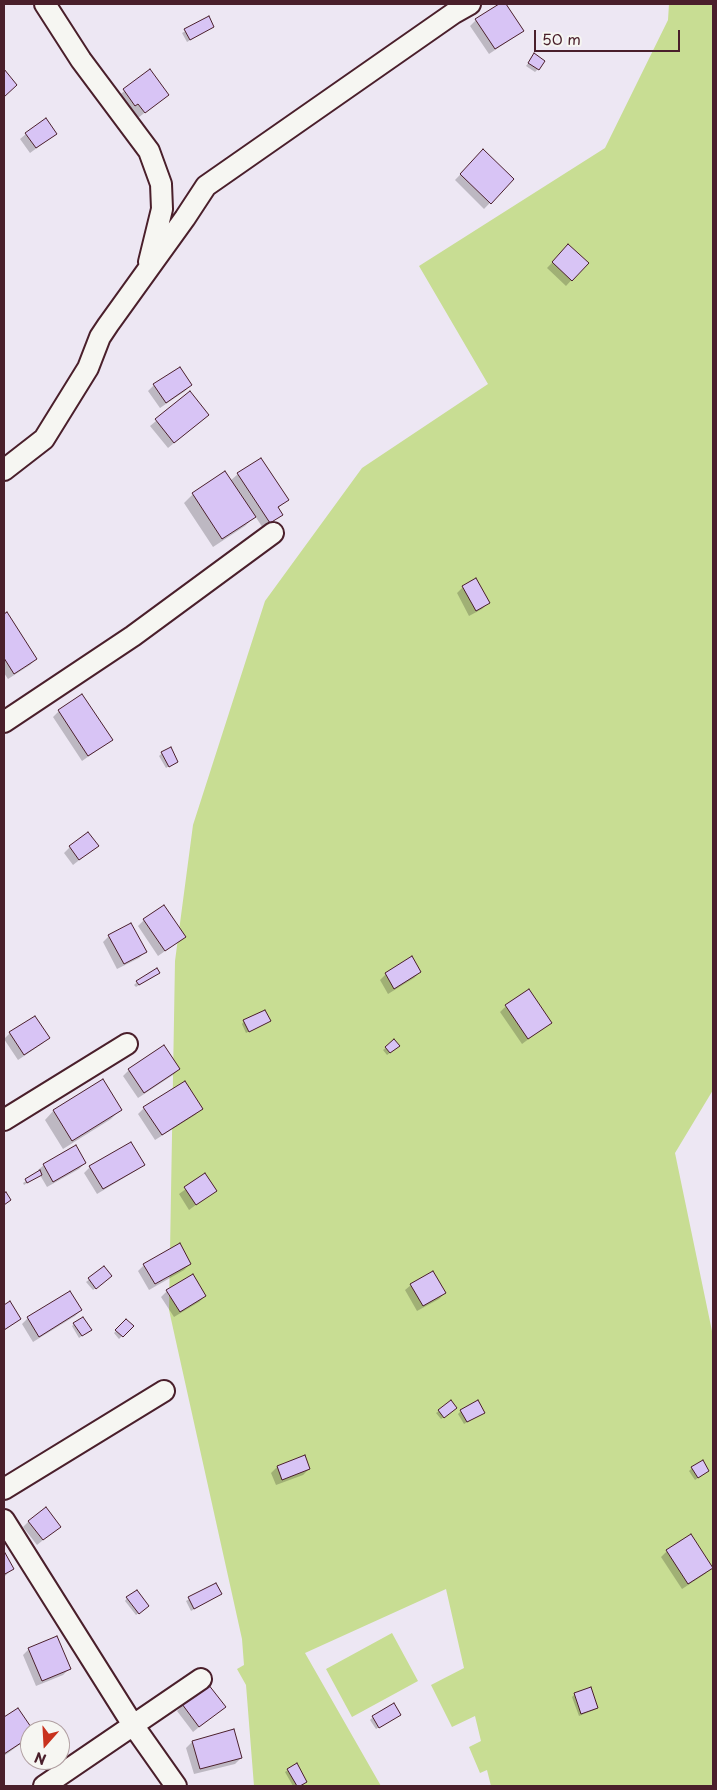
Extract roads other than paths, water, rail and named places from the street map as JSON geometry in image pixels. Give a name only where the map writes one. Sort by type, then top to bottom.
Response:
[{"type":"street","points":[[45,4],[81,60],[149,151],[161,184],[162,209],[147,272]]},
{"type":"street","points":[[4,470],[44,439],[88,368],[100,337],[206,186],[454,13],[470,4]]},
{"type":"street","points":[[4,722],[133,636],[273,533]]},
{"type":"street","points":[[4,1120],[127,1044]]},
{"type":"street","points":[[4,1489],[164,1391]]},
{"type":"street","points":[[4,1520],[133,1725],[176,1786]]},
{"type":"street","points":[[44,1786],[201,1678]]}]
